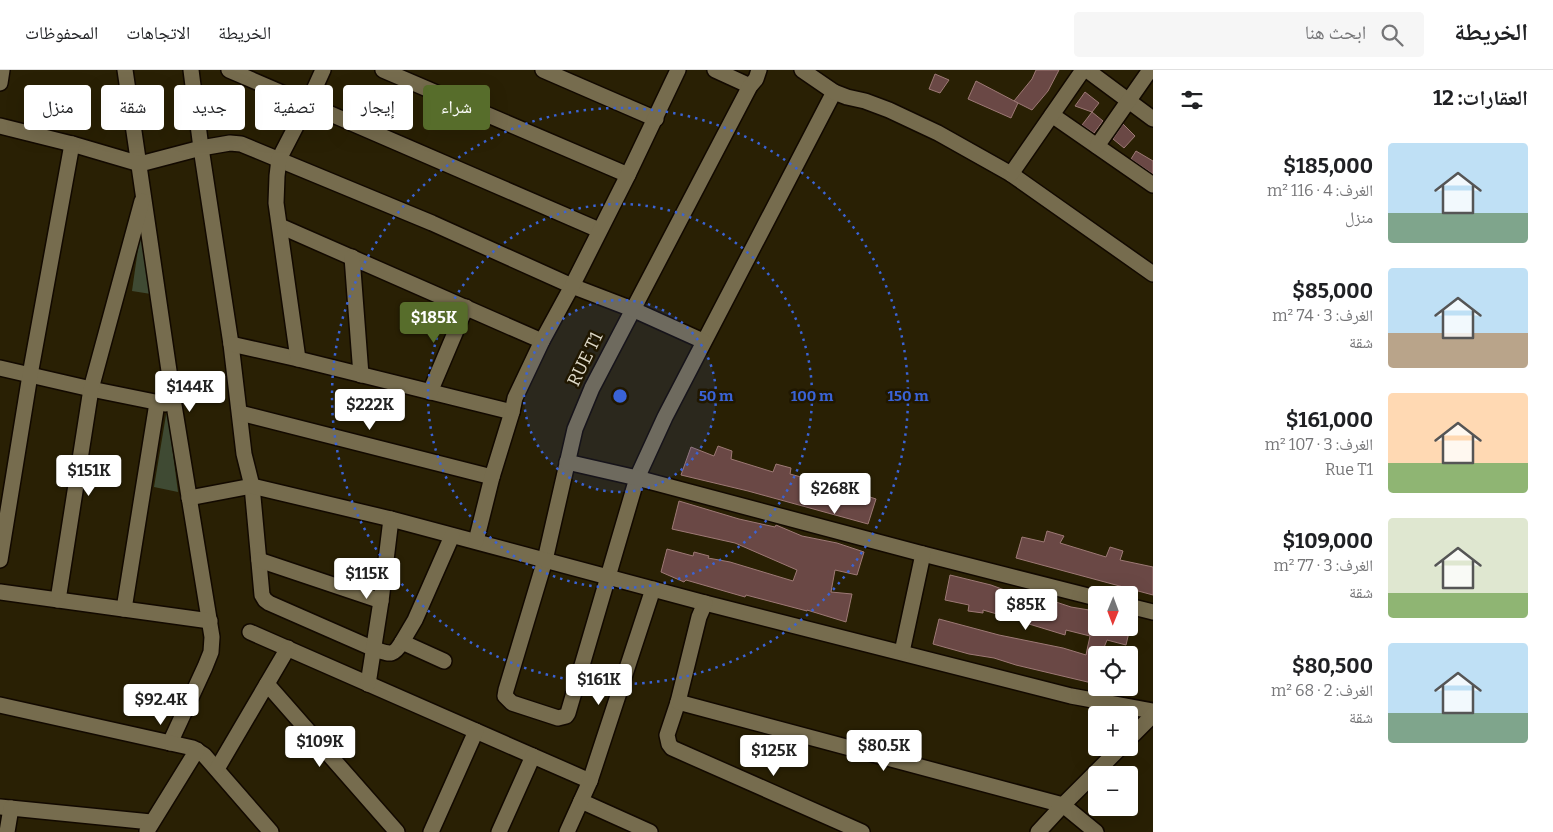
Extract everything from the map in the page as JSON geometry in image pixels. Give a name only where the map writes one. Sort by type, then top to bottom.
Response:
[{"type":"street","points":[[0,83],[2,70]]},
{"type":"street","points":[[125,70],[174,404],[212,637],[210,652],[170,743]]},
{"type":"street","points":[[191,70],[200,148],[231,344],[244,454],[252,486],[262,595],[265,600],[374,649],[393,654],[397,651],[415,620],[452,536]]},
{"type":"street","points":[[230,70],[265,85]]},
{"type":"street","points":[[316,85],[323,70]]},
{"type":"street","points":[[383,70],[628,175]]},
{"type":"street","points":[[543,70],[656,119]]},
{"type":"street","points":[[476,541],[515,398],[542,341],[572,286],[656,119],[678,70]]},
{"type":"street","points":[[715,70],[750,86]]},
{"type":"street","name":"RUE T1","points":[[609,577],[570,709],[566,716],[558,718],[512,703],[506,696],[506,690],[545,560],[575,429],[582,409],[632,309],[750,86],[756,79],[759,70]]},
{"type":"street","points":[[802,70],[834,92],[889,110],[938,133],[1011,174],[1153,274]]},
{"type":"street","points":[[1011,174],[1083,70]]},
{"type":"street","points":[[1087,70],[1153,119]]},
{"type":"street","points":[[1097,146],[1150,70]]},
{"type":"street","points":[[609,577],[637,478],[664,416],[834,92]]},
{"type":"street","points":[[333,114],[599,230]]},
{"type":"street","points":[[1052,115],[1153,184]]},
{"type":"street","points":[[0,126],[140,164],[200,148],[230,143],[241,144],[279,158],[432,223],[572,286],[632,309],[703,341]]},
{"type":"street","points":[[294,130],[279,158],[276,189],[298,359]]},
{"type":"street","points":[[0,560],[30,375],[72,144]]},
{"type":"street","points":[[58,600],[91,389],[144,194]]},
{"type":"street","points":[[280,226],[542,341]]},
{"type":"street","points":[[352,257],[361,375]]},
{"type":"street","points":[[430,392],[466,307]]},
{"type":"street","points":[[231,344],[512,412]]},
{"type":"street","points":[[0,368],[157,403],[174,404]]},
{"type":"street","points":[[124,609],[157,403]]},
{"type":"street","points":[[240,413],[492,477]]},
{"type":"street","points":[[567,462],[637,478],[1088,596]]},
{"type":"street","points":[[190,498],[252,486],[391,519],[705,603],[1071,696],[1153,711]]},
{"type":"street","points":[[368,684],[382,601],[391,519]]},
{"type":"street","points":[[902,652],[923,554]]},
{"type":"street","points":[[259,560],[382,601]]},
{"type":"street","points":[[568,831],[590,781],[654,589]]},
{"type":"street","points":[[0,592],[210,622]]},
{"type":"street","points":[[705,603],[699,617],[678,702],[667,735],[669,744],[672,748],[862,832]]},
{"type":"street","points":[[1138,608],[1153,612]]},
{"type":"street","points":[[250,632],[590,781]]},
{"type":"street","points":[[405,636],[444,661]]},
{"type":"street","points":[[217,769],[288,648]]},
{"type":"street","points":[[267,684],[396,832]]},
{"type":"street","points":[[678,702],[1064,804],[1096,832]]},
{"type":"street","points":[[0,705],[189,746],[204,755],[271,832]]},
{"type":"street","points":[[1138,730],[1153,715]]},
{"type":"street","points":[[431,832],[476,731]]},
{"type":"street","points":[[7,832],[5,808],[149,829],[197,750]]},
{"type":"street","points":[[499,832],[533,756]]},
{"type":"street","points":[[1038,832],[1112,756]]},
{"type":"street","points":[[581,801],[650,832]]},
{"type":"green space","points":[[143,214],[151,294],[132,291]]},
{"type":"green space","points":[[167,409],[178,492],[154,487]]},
{"type":"building","points":[[1036,70],[1059,70],[1048,91],[1032,110],[1014,101],[1032,79]]},
{"type":"building","points":[[935,74],[949,80],[940,93],[929,89]]},
{"type":"building","points":[[976,81],[1018,103],[1011,118],[968,99]]},
{"type":"building","points":[[1085,92],[1099,103],[1092,112],[1075,106]]},
{"type":"building","points":[[1092,112],[1103,121],[1094,133],[1082,125]]},
{"type":"building","points":[[1123,124],[1135,136],[1124,148],[1113,139]]},
{"type":"building","points":[[1136,151],[1153,161],[1153,174],[1131,159]]},
{"type":"building","points":[[718,446],[732,451],[731,459],[773,472],[776,464],[791,468],[790,474],[834,486],[837,475],[857,481],[852,491],[876,499],[868,524],[748,491],[681,475],[691,447],[714,456]]},
{"type":"building","points":[[679,501],[739,519],[775,527],[776,525],[802,536],[837,543],[864,552],[857,575],[835,570],[831,592],[852,594],[846,622],[807,610],[746,595],[745,597],[686,580],[684,582],[661,572],[667,549],[693,556],[694,552],[709,556],[708,558],[730,562],[793,581],[797,570],[735,543],[672,529]]},
{"type":"building","points":[[1047,531],[1064,536],[1060,543],[1106,557],[1110,547],[1123,551],[1120,560],[1153,567],[1153,595],[1138,591],[1138,586],[1120,586],[1016,558],[1022,537],[1044,542]]},
{"type":"building","points":[[950,575],[991,585],[1010,592],[1041,597],[1071,607],[1088,610],[1088,636],[1066,630],[1065,635],[1029,624],[1029,620],[983,610],[983,613],[968,611],[969,605],[945,600]]},
{"type":"building","points":[[939,619],[1086,655],[1090,636],[1128,636],[1126,645],[1107,640],[1105,646],[1088,646],[1088,682],[933,644]]}]
